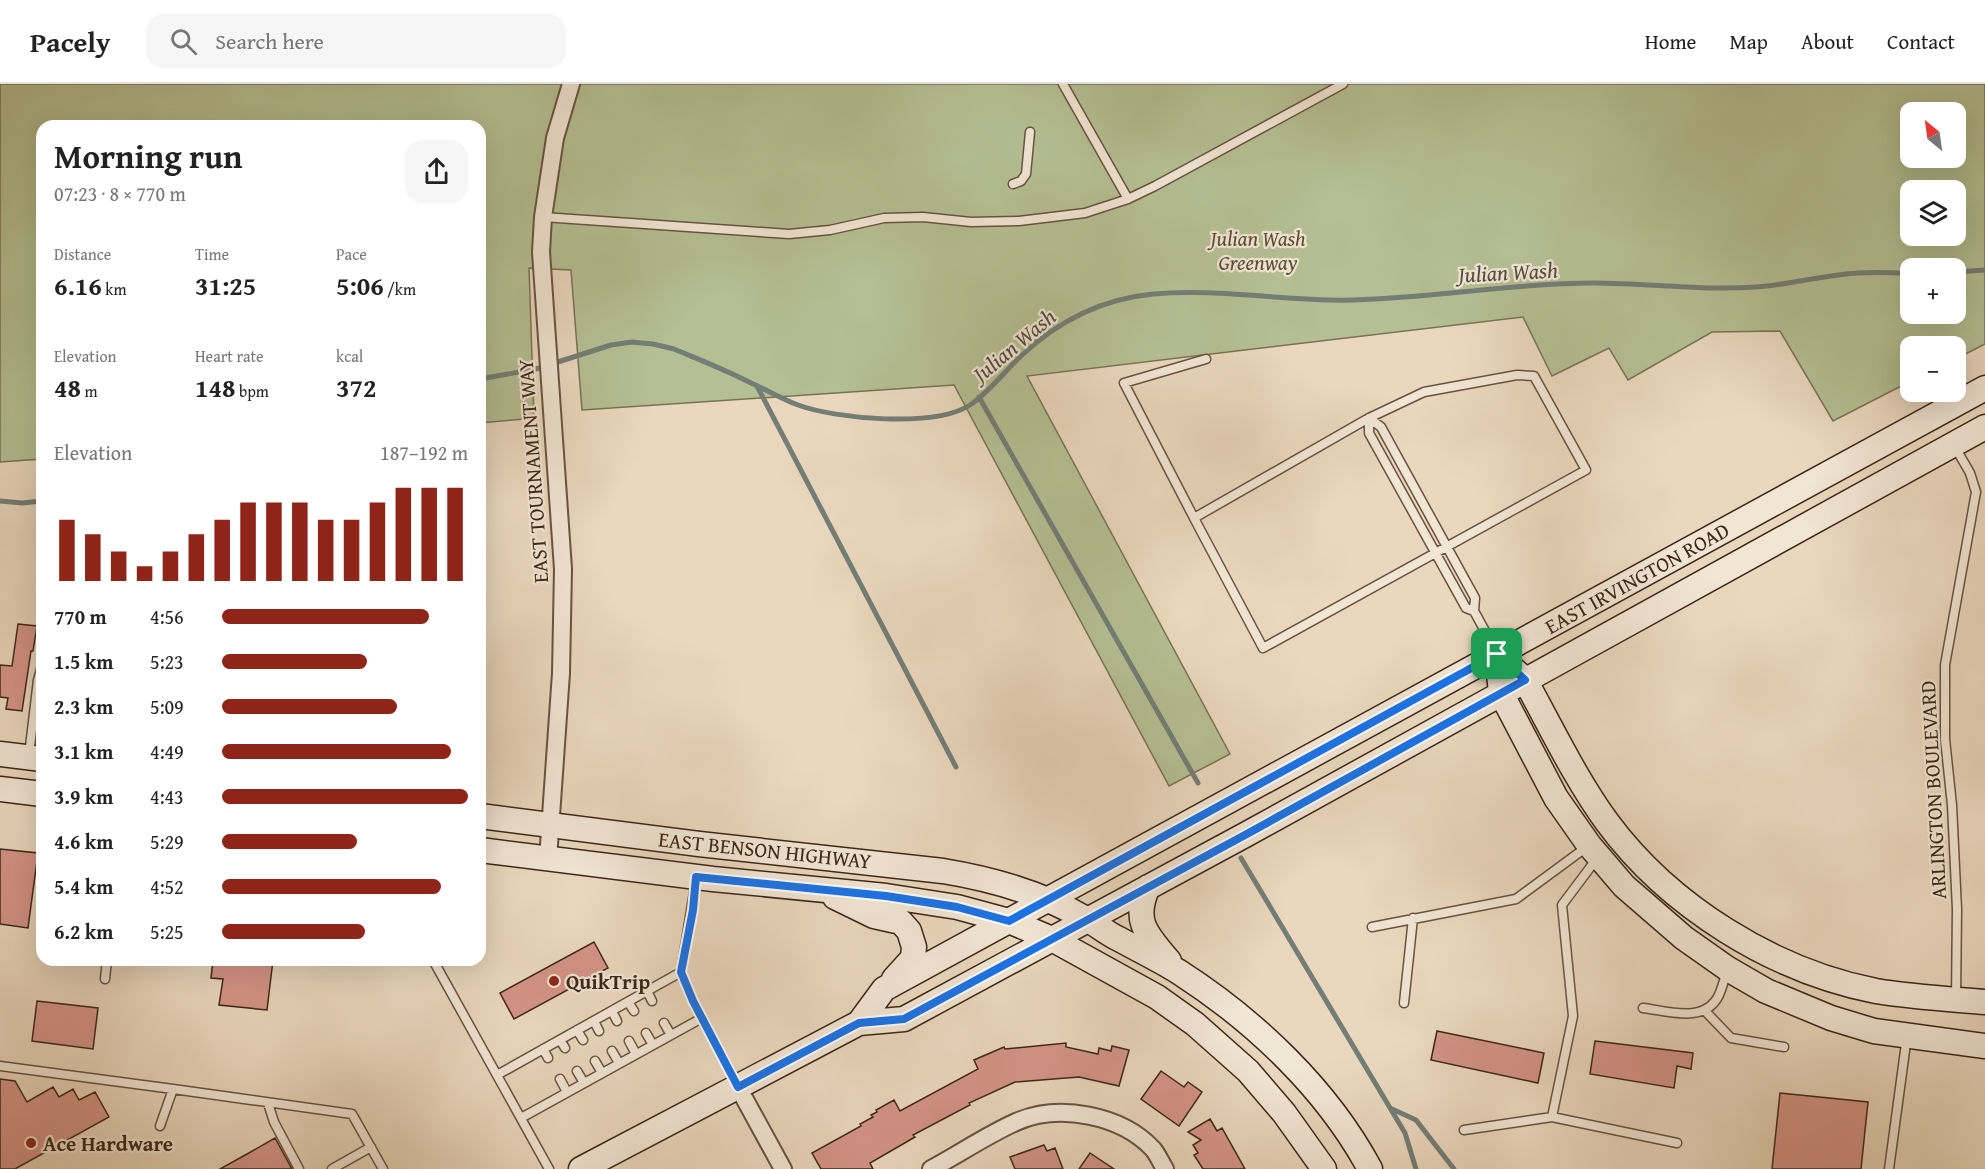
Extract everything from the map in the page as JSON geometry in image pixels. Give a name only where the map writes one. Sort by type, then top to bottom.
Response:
[{"type":"main road","name":"EAST IRVINGTON ROAD","points":[[859,1023],[884,989],[1985,388]]},
{"type":"main road","name":"EAST IRVINGTON ROAD","points":[[581,1169],[859,1023],[904,1019],[1245,835],[1985,426]]},
{"type":"main road","points":[[1497,654],[1525,680],[1572,766],[1608,822],[1657,878],[1681,899],[1720,926],[1760,949],[1834,980],[1876,991],[1985,1002]]},
{"type":"main road","points":[[1497,654],[1501,693],[1556,798],[1594,851],[1624,886],[1684,938],[1728,969],[1766,991],[1831,1018],[1874,1031],[1985,1046]]},
{"type":"main road","points":[[0,754],[35,758]]},
{"type":"main road","points":[[0,789],[36,793]]},
{"type":"main road","name":"EAST BENSON HIGHWAY","points":[[486,817],[975,876],[1047,900],[1088,920],[1178,972]]},
{"type":"main road","name":"EAST BENSON HIGHWAY","points":[[486,851],[696,877],[886,896],[957,907],[1009,921],[1052,939],[1157,997],[1217,1043],[1248,1071],[1284,1113],[1324,1169]]},
{"type":"main road","points":[[1148,887],[1140,903],[1142,924],[1148,936],[1178,972],[1243,1020],[1316,1091],[1339,1120],[1370,1169]]},
{"type":"main road","points":[[819,890],[874,916],[901,922],[909,931],[914,947],[913,958],[884,989]]},
{"type":"street","name":"EAST TOURNAMENT WAY","points":[[548,859],[561,672],[563,569],[541,252],[543,217],[555,138],[571,84]]},
{"type":"street","points":[[738,1087],[783,1169]]},
{"type":"street","points":[[931,1169],[1017,1121],[1051,1113],[1085,1114],[1123,1127],[1153,1150],[1165,1169]]},
{"type":"lane","points":[[1063,84],[1128,199]]},
{"type":"lane","points":[[543,217],[789,234],[830,230],[884,218],[923,217],[971,222],[1019,221],[1085,213],[1128,199],[1343,84]]},
{"type":"lane","points":[[1013,184],[1021,181],[1026,174],[1030,132]]},
{"type":"lane","points":[[1194,518],[1369,418],[1424,392],[1517,375],[1534,376],[1586,470],[1446,545],[1263,648],[1194,518],[1124,383],[1206,359]]},
{"type":"lane","points":[[1369,418],[1380,427],[1475,598],[1474,611],[1497,654]]},
{"type":"lane","points":[[1369,418],[1369,433],[1466,608],[1474,611]]},
{"type":"lane","name":"ARLINGTON BOULEVARD","points":[[1953,444],[1970,473],[1976,492],[1945,665],[1945,739],[1952,805],[1957,909],[1956,999]]},
{"type":"lane","points":[[35,758],[36,732]]},
{"type":"lane","points":[[1372,927],[1516,898],[1594,851]]},
{"type":"lane","points":[[1552,1117],[1573,1016],[1562,905],[1594,851]]},
{"type":"lane","points":[[696,877],[693,910],[681,972],[738,1087]]},
{"type":"lane","points":[[1404,1003],[1413,918]]},
{"type":"lane","points":[[105,979],[106,966]]},
{"type":"lane","points":[[436,966],[549,1169]]},
{"type":"lane","points":[[1643,1008],[1688,1014],[1705,1011],[1718,998],[1728,969]]},
{"type":"lane","points":[[497,1075],[681,972]]},
{"type":"lane","points":[[647,991],[652,1000]]},
{"type":"lane","points":[[628,1002],[634,1011]]},
{"type":"lane","points":[[612,1011],[617,1021]]},
{"type":"lane","points":[[1705,1011],[1731,1038],[1784,1047]]},
{"type":"lane","points":[[521,1118],[702,1018]]},
{"type":"lane","points":[[594,1021],[600,1031]]},
{"type":"lane","points":[[664,1023],[671,1035]]},
{"type":"lane","points":[[577,1030],[582,1040]]},
{"type":"lane","points":[[646,1033],[653,1045]]},
{"type":"lane","points":[[1889,1169],[1907,1036]]},
{"type":"lane","points":[[560,1040],[565,1048]]},
{"type":"lane","points":[[629,1041],[636,1054]]},
{"type":"lane","points":[[543,1049],[548,1058]]},
{"type":"lane","points":[[612,1051],[619,1064]]},
{"type":"lane","points":[[595,1061],[602,1073]]},
{"type":"lane","points":[[0,1066],[352,1114],[383,1169]]},
{"type":"lane","points":[[577,1071],[584,1083]]},
{"type":"lane","points":[[560,1079],[567,1092]]},
{"type":"lane","points":[[160,1126],[173,1089]]},
{"type":"lane","points":[[268,1103],[274,1122],[299,1169]]},
{"type":"lane","points":[[1464,1130],[1552,1117],[1677,1143]]},
{"type":"lane","points":[[332,1169],[371,1147]]},
{"type":"green space","name":"Julian Wash Greenway","points":[[0,84],[1985,84],[1985,344],[1966,354],[1966,336],[1900,336],[1900,387],[1833,421],[1780,331],[1712,332],[1628,380],[1609,348],[1552,376],[1523,317],[1027,376],[1230,754],[1169,786],[954,385],[582,410],[571,270],[529,268],[534,418],[486,422],[486,120],[36,120],[36,459],[0,462]]},
{"type":"building","points":[[18,624],[36,626],[22,711],[6,709],[8,698],[0,697],[0,665],[12,666]]},
{"type":"building","points":[[0,849],[36,853],[28,928],[0,924]]},
{"type":"building","name":"QuikTrip","points":[[594,942],[608,968],[514,1019],[500,993]]},
{"type":"building","points":[[212,966],[272,966],[267,1010],[219,1005],[223,979],[211,978]]},
{"type":"building","points":[[37,1001],[98,1008],[93,1049],[32,1041]]},
{"type":"building","points":[[1437,1031],[1544,1053],[1538,1083],[1431,1060]]},
{"type":"building","points":[[1595,1041],[1693,1053],[1691,1069],[1677,1066],[1674,1088],[1590,1074]]},
{"type":"building","points":[[1066,1043],[1066,1047],[1098,1054],[1099,1048],[1111,1051],[1112,1046],[1129,1050],[1119,1086],[1079,1077],[1015,1082],[969,1103],[970,1105],[913,1135],[915,1137],[870,1163],[873,1169],[821,1169],[812,1153],[861,1126],[860,1124],[873,1117],[871,1115],[877,1112],[876,1110],[894,1100],[900,1111],[978,1069],[974,1060],[1004,1047],[1005,1049]]},
{"type":"building","points":[[1161,1071],[1184,1087],[1188,1082],[1202,1092],[1179,1126],[1141,1099]]},
{"type":"building","name":"Ace Hardware","points":[[0,1079],[15,1081],[27,1102],[53,1087],[59,1097],[73,1089],[79,1100],[95,1092],[109,1117],[15,1169],[0,1169]]},
{"type":"building","points":[[1780,1093],[1868,1102],[1861,1169],[1772,1169]]},
{"type":"building","points":[[1210,1119],[1217,1131],[1222,1128],[1245,1169],[1203,1169],[1194,1155],[1198,1153],[1193,1145],[1201,1140],[1188,1132]]},
{"type":"building","points":[[275,1138],[292,1169],[220,1169],[247,1154]]},
{"type":"building","points":[[1044,1145],[1047,1151],[1055,1148],[1063,1169],[1015,1169],[1010,1157]]},
{"type":"building","points":[[1090,1153],[1114,1169],[1079,1169]]},
{"type":"waterway","name":"Julian Wash","points":[[1966,271],[1985,270]]},
{"type":"waterway","name":"Julian Wash","points":[[486,378],[536,369],[611,345],[632,342],[653,344],[674,349],[792,403],[815,410],[860,417],[910,419],[934,417],[970,405],[1035,343],[1082,313],[1116,301],[1153,294],[1203,293],[1354,300],[1594,283],[1716,288],[1756,287],[1854,273],[1900,273]]},
{"type":"waterway","points":[[757,386],[956,767]]},
{"type":"waterway","points":[[979,397],[1198,783]]},
{"type":"waterway","name":"Julian Wash","points":[[0,501],[36,502]]},
{"type":"waterway","points":[[1241,858],[1405,1133],[1416,1169]]},
{"type":"waterway","points":[[1392,1109],[1416,1120],[1454,1169]]},
{"type":"place","name":"QuikTrip","points":[[554,981]]},
{"type":"place","name":"Ace Hardware","points":[[31,1143]]},
{"type":"route","points":[[1497,654],[1525,680],[1245,835],[904,1019],[859,1023],[738,1087],[693,1001],[681,972],[693,910],[696,877],[886,896],[957,907],[1009,921],[1497,654]]}]
